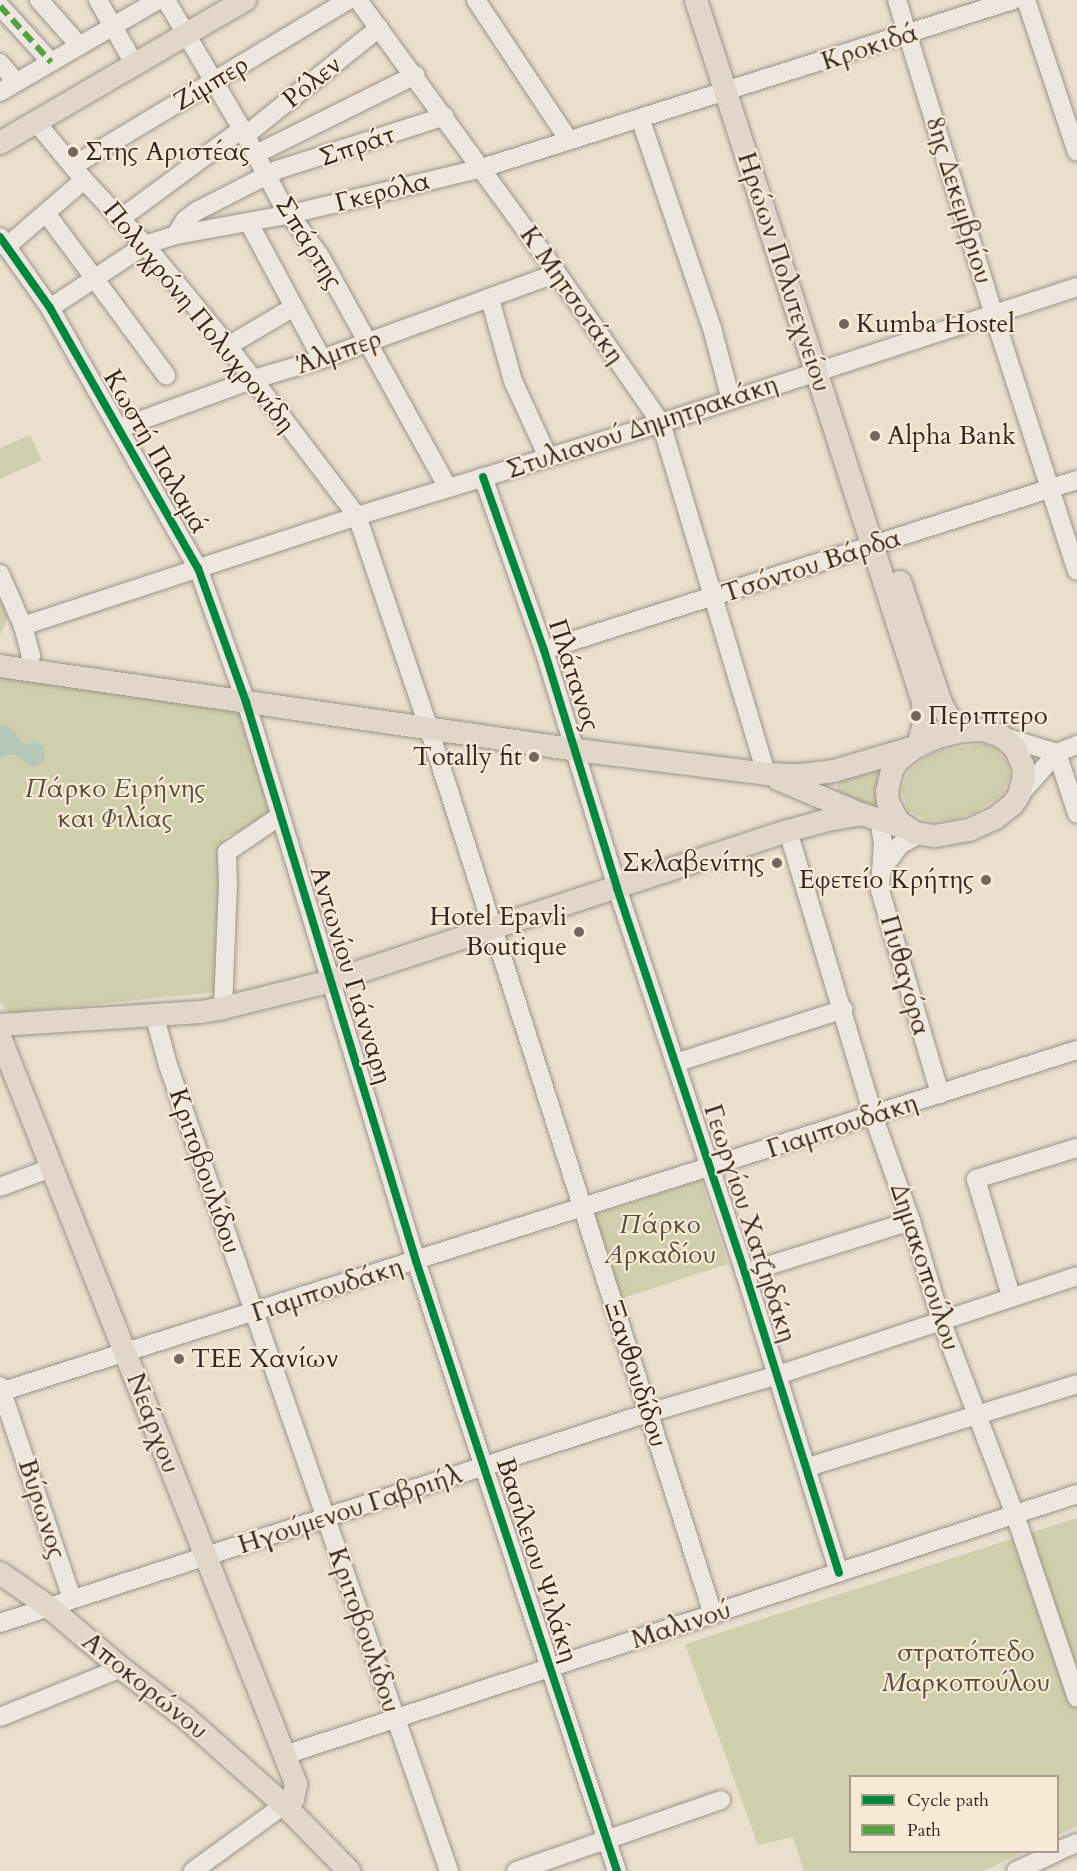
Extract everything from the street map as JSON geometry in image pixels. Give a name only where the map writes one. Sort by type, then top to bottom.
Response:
[{"type":"main road","points":[[0,143],[245,0]]},
{"type":"main road","name":"Ηρώων Πολυτεχνείου","points":[[696,0],[733,90],[878,542]]},
{"type":"main road","points":[[712,0],[733,90]]},
{"type":"main road","points":[[878,542],[938,697],[949,718],[962,731]]},
{"type":"main road","points":[[878,542],[925,715],[917,747],[898,761],[888,781],[888,802],[898,821],[913,831]]},
{"type":"main road","points":[[0,666],[28,672],[577,750],[766,774],[801,775],[848,768],[917,747],[938,737],[962,731],[983,730],[1001,736],[1015,748],[1023,766],[1023,786],[1006,811],[976,828],[947,835],[913,831],[870,817],[766,774]]},
{"type":"main road","points":[[788,831],[815,795],[848,768]]},
{"type":"main road","points":[[0,1025],[223,1008],[331,981],[828,819],[870,817]]},
{"type":"main road","name":"Νεάρχου","points":[[0,1037],[296,1784],[293,1799],[284,1805]]},
{"type":"main road","name":"Αποκορώνου","points":[[0,1573],[49,1607],[121,1668],[186,1718],[284,1805],[349,1871]]},
{"type":"street","points":[[39,0],[79,45]]},
{"type":"street","points":[[98,0],[135,65]]},
{"type":"street","points":[[0,92],[158,0]]},
{"type":"street","name":"Σπάρτης","points":[[166,0],[244,132],[282,204],[320,256],[448,488]]},
{"type":"street","points":[[476,0],[568,140]]},
{"type":"street","name":"8ης Δεκεμβρίου","points":[[897,0],[993,313],[1077,571]]},
{"type":"street","name":"Κροκιδά","points":[[733,90],[1013,0]]},
{"type":"street","points":[[1026,0],[1074,132],[1077,152]]},
{"type":"street","name":"Κ Μητσοτάκη","points":[[359,1],[416,75],[661,423],[766,774]]},
{"type":"street","name":"Ζίμπερ","points":[[3,242],[46,213],[79,173],[213,81],[359,1]]},
{"type":"street","points":[[0,6],[51,62]]},
{"type":"street","name":"Ρόλεν","points":[[120,219],[244,132],[379,28]]},
{"type":"street","points":[[0,63],[16,81]]},
{"type":"street","points":[[256,154],[416,75]]},
{"type":"street","name":"Γκερόλα","points":[[50,308],[97,279],[145,245],[176,235],[291,214],[482,168],[733,90]]},
{"type":"street","name":"Σπράτ","points":[[176,235],[185,220],[197,211],[268,175],[445,116]]},
{"type":"street","points":[[640,118],[712,328],[731,400]]},
{"type":"street","name":"Πολυχρόνη Πολυχρονίδη","points":[[36,122],[145,245],[228,346],[357,516],[429,729]]},
{"type":"street","points":[[46,213],[166,375]]},
{"type":"street","points":[[249,223],[322,359]]},
{"type":"street","name":"Κωστή Παλαμά","points":[[3,242],[50,308],[198,568],[246,702]]},
{"type":"street","name":"Άλμπερ","points":[[120,428],[254,379],[322,359],[557,273]]},
{"type":"street","name":"Στυλιανού Δημητρακάκη","points":[[23,626],[357,516],[661,423],[1077,286]]},
{"type":"street","points":[[489,299],[513,381],[548,457]]},
{"type":"street","points":[[228,346],[294,307]]},
{"type":"street","name":"Πλάτανος","points":[[483,477],[577,750],[617,888]]},
{"type":"street","name":"Τσόντου Βάρδα","points":[[544,650],[713,598],[878,542],[1077,480]]},
{"type":"street","points":[[0,574],[23,626],[31,655],[28,672]]},
{"type":"street","name":"Αντωνίου Γιάνναρη","points":[[246,702],[416,1261]]},
{"type":"street","name":"Ξανθουδίδου","points":[[429,729],[713,1614]]},
{"type":"street","points":[[1001,736],[1057,753]]},
{"type":"street","points":[[1019,795],[1057,753],[1077,746]]},
{"type":"street","points":[[1057,753],[1077,814]]},
{"type":"street","points":[[223,1008],[228,886],[227,852],[280,816]]},
{"type":"street","name":"Πυθαγόρα","points":[[870,817],[883,842],[880,890],[940,1094]]},
{"type":"street","name":"Δημακοπούλου","points":[[788,831],[873,1115],[911,1221],[941,1320],[1015,1515],[1077,1698]]},
{"type":"street","points":[[880,873],[896,849],[913,831]]},
{"type":"street","name":"Γεωργίου Χατζηδάκη","points":[[617,888],[808,1467],[839,1573]]},
{"type":"street","points":[[675,1063],[843,1009]]},
{"type":"street","name":"Κριτοβουλίδου","points":[[154,1014],[168,1065],[449,1871]]},
{"type":"street","name":"Γιαμπουδάκη","points":[[1,1390],[254,1313],[1077,1050]]},
{"type":"street","points":[[1011,1296],[976,1179],[1077,1148]]},
{"type":"street","points":[[0,1187],[51,1168]]},
{"type":"street","points":[[745,1273],[911,1221]]},
{"type":"street","name":"Βασίλειου Ψιλάκη","points":[[416,1261],[617,1871]]},
{"type":"street","name":"Ηγούμενου Γαβριήλ","points":[[0,1623],[326,1519],[484,1465],[778,1375],[1077,1276]]},
{"type":"street","points":[[808,1467],[1077,1384]]},
{"type":"street","name":"Βύρωνος","points":[[1,1390],[72,1599]]},
{"type":"street","name":"Μαλινού","points":[[285,1755],[1077,1494]]},
{"type":"street","points":[[0,1717],[121,1668]]},
{"type":"street","points":[[516,1871],[606,1842],[721,1800]]},
{"type":"street","points":[[193,1871],[284,1805]]},
{"type":"street","points":[[1059,1850],[1077,1843]]},
{"type":"street","points":[[1016,1871],[1035,1866],[1054,1853]]},
{"type":"green space","points":[[30,435],[42,460],[0,479],[0,448]]},
{"type":"green space","points":[[0,599],[8,617],[0,636]]},
{"type":"green space","name":"Πάρκο Ειρήνης και Φιλίας","points":[[0,672],[245,707],[274,817],[225,837],[217,992],[9,1013],[0,1002]]},
{"type":"green space","points":[[982,744],[994,748],[1007,762],[1010,775],[1002,795],[976,812],[955,819],[928,821],[909,811],[901,791],[909,771],[923,759],[942,750]]},
{"type":"green space","points":[[889,759],[886,815],[837,793],[839,781]]},
{"type":"green space","name":"Πάρκο Αρκαδίου","points":[[701,1180],[728,1264],[620,1299],[593,1215]]},
{"type":"green space","name":"στρατόπεδο Μαρκοπούλου","points":[[1077,1518],[1077,1826],[1059,1835],[1059,1775],[849,1775],[849,1853],[1022,1853],[984,1871],[804,1871],[793,1837],[758,1845],[685,1644]]},
{"type":"shaded area","points":[[4,725],[13,730],[23,744],[36,742],[43,746],[45,757],[41,765],[32,767],[14,754],[0,757],[0,726]]},
{"type":"marked path","points":[[0,6],[51,62]]},
{"type":"cycle path","points":[[0,237],[50,308],[198,568],[246,702],[416,1261],[617,1871]]},
{"type":"cycle path","points":[[483,477],[544,650],[617,888],[745,1273],[839,1573]]},
{"type":"place","name":"Στης Αριστέας","points":[[73,152]]},
{"type":"place","name":"Kumba Hostel","points":[[844,324]]},
{"type":"place","name":"Alpha Bank","points":[[875,436]]},
{"type":"place","name":"Περιπτερο","points":[[916,716]]},
{"type":"place","name":"Totally fit","points":[[534,757]]},
{"type":"place","name":"Σκλαβενίτης","points":[[777,863]]},
{"type":"place","name":"Εφετείο Κρήτης","points":[[986,880]]},
{"type":"place","name":"Hotel Epavli Boutique","points":[[579,932]]},
{"type":"place","name":"ΤΕΕ Χανίων","points":[[179,1359]]}]
